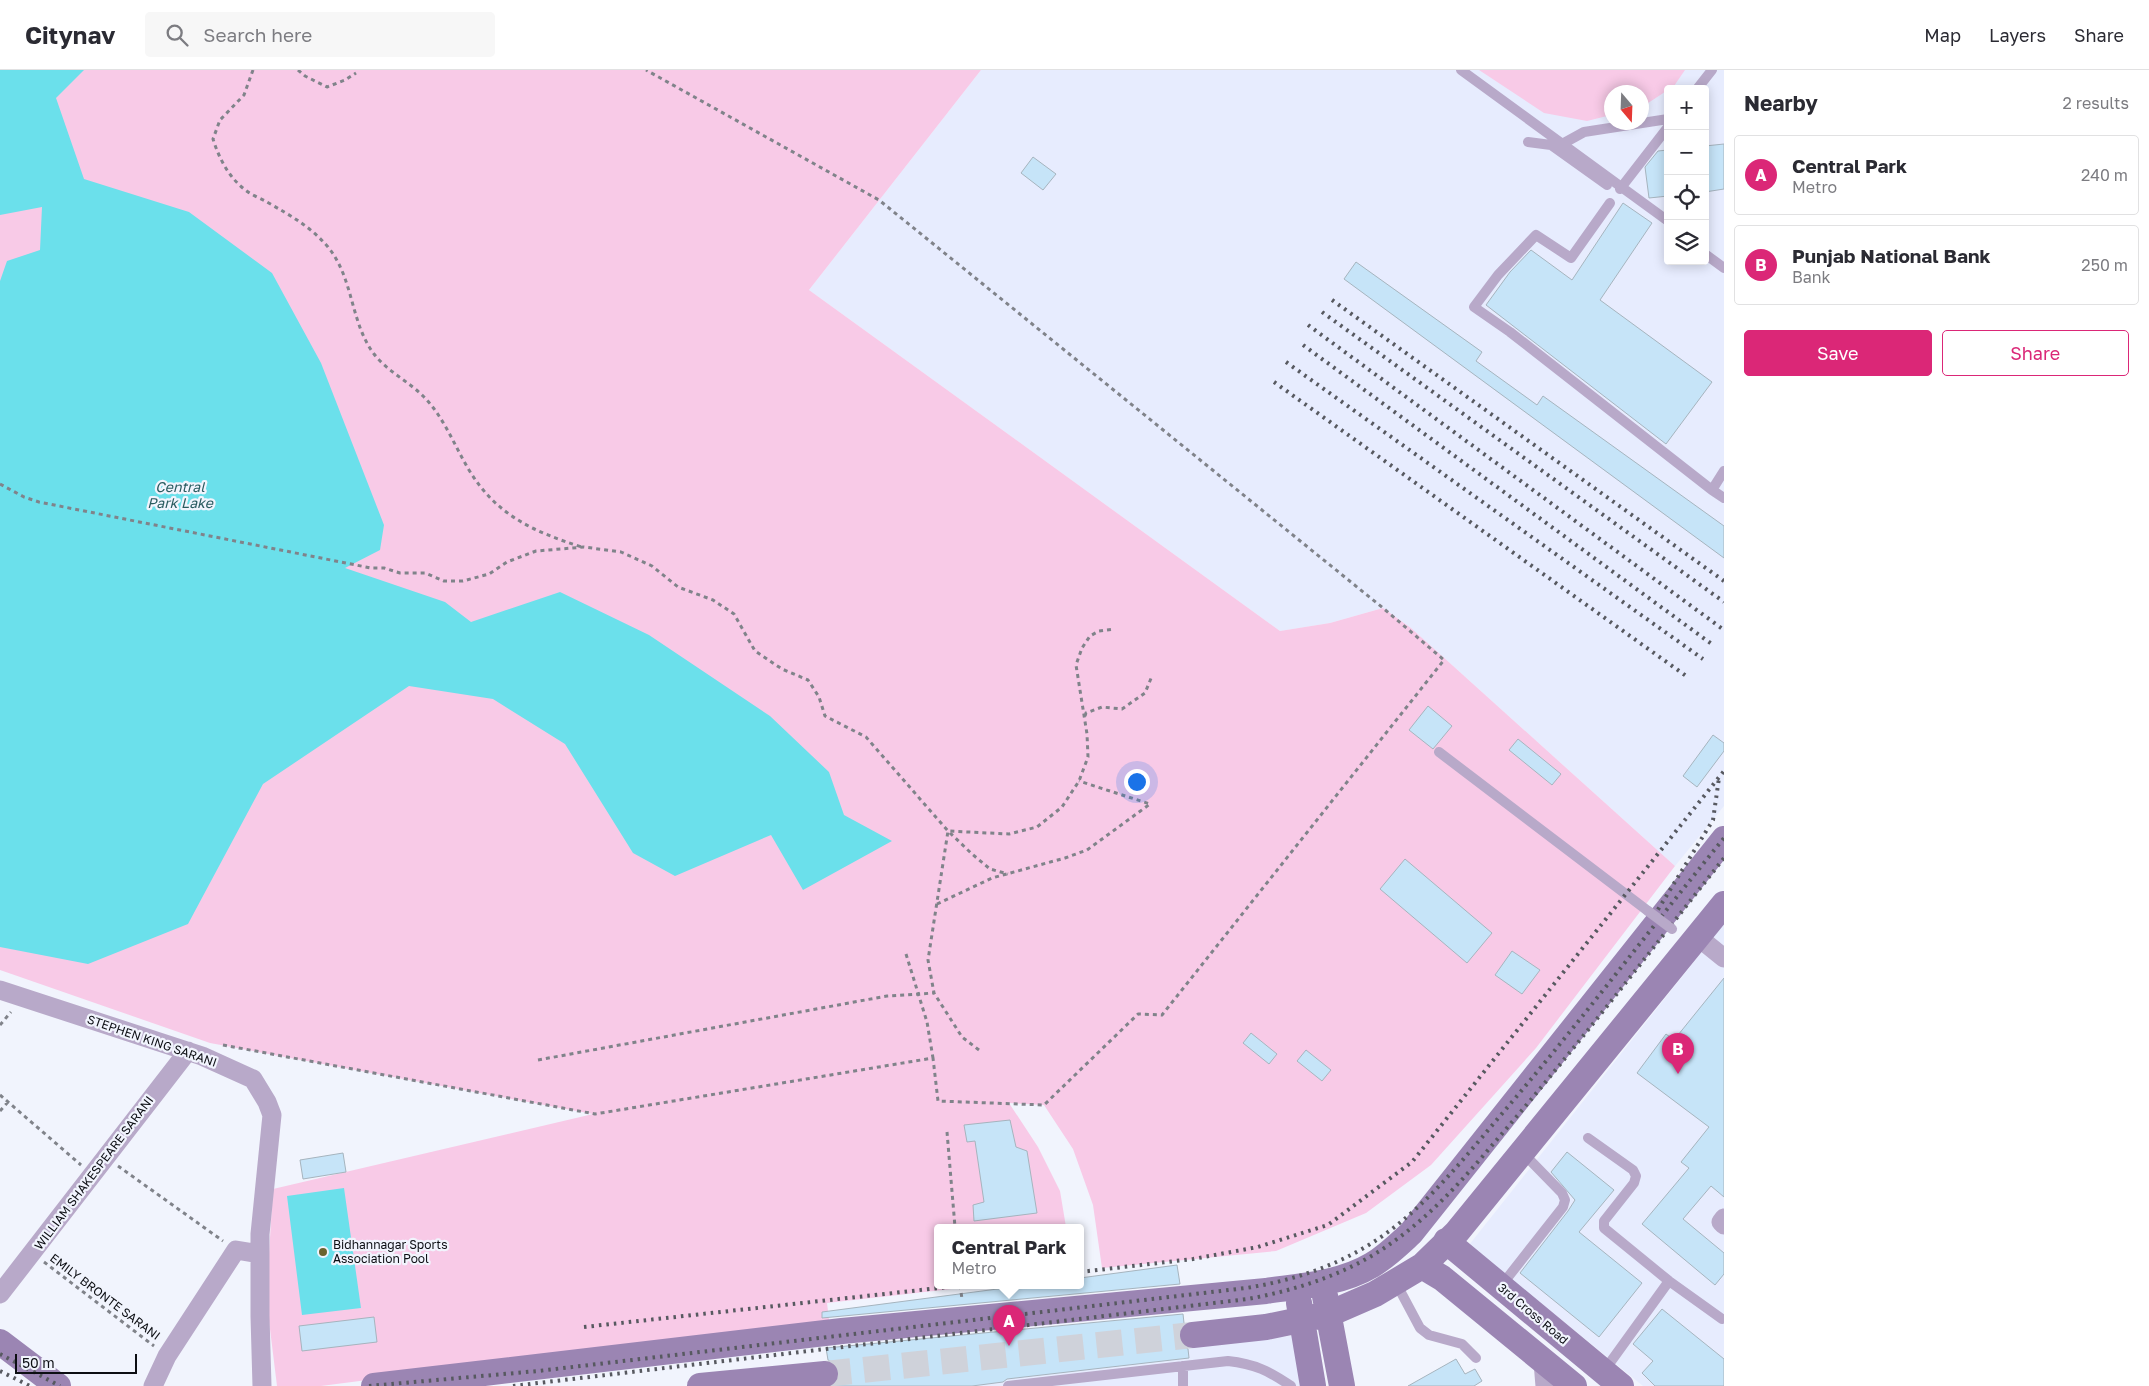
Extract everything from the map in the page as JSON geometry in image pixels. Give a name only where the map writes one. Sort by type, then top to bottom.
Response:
[{"type":"main road","points":[[374,1386],[449,1382],[842,1331],[1310,1285],[1345,1277],[1371,1266],[1411,1233],[1724,839]]},
{"type":"main road","points":[[1193,1336],[1266,1328],[1329,1314],[1375,1294],[1422,1266],[1457,1232],[1522,1152],[1685,936],[1724,904]]},
{"type":"main road","name":"3rd Cross Road","points":[[1446,1241],[1612,1379]]},
{"type":"main road","points":[[1422,1266],[1442,1278],[1544,1374],[1574,1386]]},
{"type":"main road","points":[[1310,1285],[1329,1314],[1342,1386]]},
{"type":"main road","points":[[1310,1285],[1301,1320],[1313,1386]]},
{"type":"main road","points":[[0,1342],[47,1382]]},
{"type":"main road","points":[[707,1386],[825,1374]]},
{"type":"street","points":[[1685,936],[1724,958]]},
{"type":"street","name":"STEPHEN KING SARANI","points":[[0,990],[188,1051],[253,1078],[272,1114],[260,1234],[260,1254]]},
{"type":"street","name":"WILLIAM SHAKESPEARE SARANI","points":[[0,1294],[188,1051]]},
{"type":"street","points":[[1724,1218],[1721,1222],[1724,1224]]},
{"type":"street","points":[[154,1386],[167,1356],[236,1250],[260,1254],[262,1386]]},
{"type":"lane","points":[[1461,70],[1564,143],[1621,188],[1667,220]]},
{"type":"lane","points":[[1701,85],[1712,70]]},
{"type":"lane","points":[[1564,143],[1584,132],[1664,120]]},
{"type":"lane","points":[[1621,188],[1666,130]]},
{"type":"lane","points":[[1528,142],[1551,145],[1664,225]]},
{"type":"lane","points":[[1610,203],[1571,258],[1536,235],[1498,275],[1474,307],[1510,332],[1724,498]]},
{"type":"lane","points":[[1709,250],[1724,260]]},
{"type":"lane","points":[[1709,257],[1724,268]]},
{"type":"lane","points":[[1712,490],[1724,471]]},
{"type":"lane","points":[[1439,752],[1648,911],[1685,936]]},
{"type":"lane","points":[[1588,1138],[1633,1170],[1636,1176],[1634,1183],[1604,1221],[1604,1228],[1669,1281],[1722,1319]]},
{"type":"lane","points":[[1500,1287],[1563,1207],[1565,1200],[1562,1193],[1522,1152]]},
{"type":"lane","points":[[1612,1379],[1669,1281]]},
{"type":"lane","points":[[1396,1282],[1420,1328],[1429,1335],[1462,1344],[1476,1358]]},
{"type":"lane","points":[[1008,1386],[1228,1361],[1249,1363],[1269,1371],[1291,1386]]},
{"type":"lane","points":[[1184,1366],[1185,1385]]},
{"type":"path","points":[[253,70],[244,95],[220,120],[212,139],[220,162],[244,189],[309,227],[337,259],[348,284],[359,324],[374,354],[395,374],[423,396],[446,426],[469,470],[484,493],[515,518],[544,535],[584,547],[621,552],[652,566],[678,587],[713,600],[734,614],[755,651],[782,669],[808,680],[819,697],[825,716],[866,737],[948,831],[990,869],[1008,874]]},
{"type":"path","points":[[298,70],[304,76],[327,86],[356,73]]},
{"type":"path","points":[[646,70],[879,200],[1383,608],[1444,660],[1162,1015],[1138,1014],[1044,1105],[938,1101],[927,1022],[906,954]]},
{"type":"path","points":[[0,484],[24,497],[39,502],[371,568],[384,568],[400,573],[425,573],[444,581],[463,581],[488,574],[507,562],[536,550],[584,547]]},
{"type":"path","points":[[948,831],[1009,834],[1037,827],[1062,807],[1079,781],[1088,757],[1085,717],[1076,665],[1082,648],[1090,636],[1114,628]]},
{"type":"path","points":[[1085,717],[1086,713],[1102,707],[1122,708],[1145,693],[1152,676]]},
{"type":"path","points":[[937,904],[992,878],[1065,858],[1086,850],[1150,804],[1079,781]]},
{"type":"path","points":[[948,831],[928,960],[934,993],[962,1036],[979,1050]]},
{"type":"path","points":[[538,1060],[887,996],[934,993]]},
{"type":"path","points":[[218,1044],[595,1114],[933,1058]]},
{"type":"path","points":[[0,1095],[92,1175]]},
{"type":"path","points":[[0,1112],[8,1102]]},
{"type":"path","points":[[948,1132],[956,1224]]},
{"type":"path","points":[[106,1157],[236,1250]]},
{"type":"path","name":"EMILY BRONTE SARANI","points":[[33,1253],[167,1356]]},
{"type":"shaded area","points":[[0,70],[981,70],[809,290],[1280,631],[1330,623],[1383,608],[1411,628],[1675,866],[1536,1048],[1431,1165],[1366,1213],[1276,1251],[1102,1268],[1093,1205],[1073,1149],[1044,1105],[1009,1103],[1038,1147],[1060,1191],[1066,1224],[934,1224],[934,1289],[951,1289],[827,1303],[829,1320],[321,1386],[277,1386],[267,1287],[273,1189],[593,1114],[210,1043],[0,970]]},
{"type":"shaded area","points":[[981,70],[1724,70],[1724,806],[1675,866],[1411,628],[1383,608],[1330,623],[1280,631],[809,290]]},
{"type":"shaded area","points":[[1479,70],[1685,70],[1675,85],[1664,85],[1664,93],[1649,102],[1649,85],[1604,85],[1604,117],[1587,121],[1544,113]]},
{"type":"shaded area","points":[[1724,924],[1724,1386],[1643,1386],[1469,1245]]},
{"type":"shaded area","points":[[1297,1335],[1306,1386],[778,1386],[1033,1366]]},
{"type":"water","name":"Central Park Lake","points":[[0,70],[84,70],[56,98],[84,179],[189,212],[272,273],[321,363],[384,525],[380,550],[345,568],[445,602],[471,622],[560,592],[649,635],[770,716],[829,772],[844,815],[892,841],[803,890],[771,835],[675,876],[633,853],[565,744],[493,699],[409,686],[263,784],[188,924],[88,964],[0,947],[0,281],[7,261],[40,250],[42,207],[0,215]]},
{"type":"water","name":"Bidhannagar Sports Association Pool","points":[[344,1188],[361,1308],[302,1315],[287,1196]]},
{"type":"building","points":[[1724,144],[1724,189],[1709,191],[1709,146]]},
{"type":"building","points":[[1664,150],[1664,196],[1649,198],[1645,167],[1658,151]]},
{"type":"building","points":[[1033,157],[1056,174],[1043,190],[1021,173]]},
{"type":"building","points":[[1623,203],[1652,223],[1600,300],[1712,382],[1666,444],[1486,305],[1510,272],[1531,250],[1572,280]]},
{"type":"building","points":[[1356,262],[1482,352],[1476,361],[1537,405],[1543,396],[1724,526],[1724,558],[1344,279]]},
{"type":"building","points":[[1428,706],[1452,726],[1433,749],[1409,730]]},
{"type":"building","points":[[1713,735],[1724,743],[1724,751],[1697,787],[1683,776]]},
{"type":"building","points":[[1518,739],[1561,774],[1552,785],[1509,750]]},
{"type":"building","points":[[1405,859],[1492,933],[1467,963],[1380,889]]},
{"type":"building","points":[[1512,951],[1540,970],[1522,994],[1495,975]]},
{"type":"building","points":[[1724,978],[1724,1197],[1711,1186],[1683,1219],[1724,1253],[1724,1274],[1715,1285],[1642,1224],[1689,1168],[1681,1162],[1709,1127],[1637,1073],[1666,1034],[1674,1040]]},
{"type":"building","points":[[1251,1033],[1277,1054],[1269,1064],[1243,1043]]},
{"type":"building","points":[[1306,1050],[1331,1070],[1322,1081],[1297,1061]]},
{"type":"building","points":[[1010,1120],[1016,1147],[1027,1151],[1037,1213],[974,1221],[973,1205],[984,1202],[975,1141],[967,1142],[964,1125]]},
{"type":"building","points":[[1567,1152],[1614,1190],[1579,1232],[1642,1283],[1599,1337],[1520,1273],[1575,1200],[1551,1172]]},
{"type":"building","points":[[343,1153],[346,1172],[303,1179],[300,1160]]},
{"type":"building","points":[[1177,1265],[1180,1284],[822,1318],[822,1312],[997,1289],[1084,1289],[1084,1277]]},
{"type":"building","points":[[1662,1309],[1724,1359],[1724,1386],[1655,1386],[1642,1373],[1653,1361],[1633,1344]]},
{"type":"building","points":[[1183,1314],[1184,1323],[1178,1337],[1181,1344],[1188,1349],[1189,1358],[1007,1379],[1003,1382],[972,1386],[834,1386],[839,1380],[840,1372],[837,1365],[828,1360],[826,1348]]},
{"type":"building","points":[[374,1317],[377,1342],[302,1351],[299,1326]]},
{"type":"building","points":[[1456,1359],[1465,1374],[1475,1369],[1482,1381],[1474,1386],[1408,1386]]},
{"type":"tunnel","points":[[825,1374],[1193,1335]]},
{"type":"railway","points":[[1332,300],[1724,581]]},
{"type":"railway","points":[[1322,312],[1724,602]]},
{"type":"railway","points":[[1308,325],[1724,630]]},
{"type":"railway","points":[[1303,345],[1713,645]]},
{"type":"railway","points":[[1286,362],[1703,659]]},
{"type":"railway","points":[[1274,382],[1689,678]]},
{"type":"railway","points":[[1084,1272],[1193,1259],[1258,1247],[1328,1225],[1412,1162],[1724,771]]},
{"type":"railway","points":[[1654,916],[1713,820],[1719,778]]},
{"type":"railway","points":[[369,1386],[538,1371],[1246,1288],[1265,1285],[1320,1269],[1355,1253],[1388,1232],[1405,1219],[1436,1189],[1465,1158],[1534,1076],[1724,838]]},
{"type":"railway","points":[[513,1386],[1248,1299],[1326,1278],[1363,1261],[1397,1239],[1414,1226],[1461,1181],[1571,1052],[1724,858]]},
{"type":"railway","points":[[584,1327],[934,1289]]},
{"type":"railway","points":[[0,1354],[60,1386]]},
{"type":"railway","points":[[0,1371],[30,1386]]},
{"type":"place","name":"Punjab National Bank","points":[[1678,1074]]},
{"type":"place","name":"Bidhannagar Sports Association Pool","points":[[323,1252]]},
{"type":"place","name":"Central Park","points":[[1009,1346]]}]
